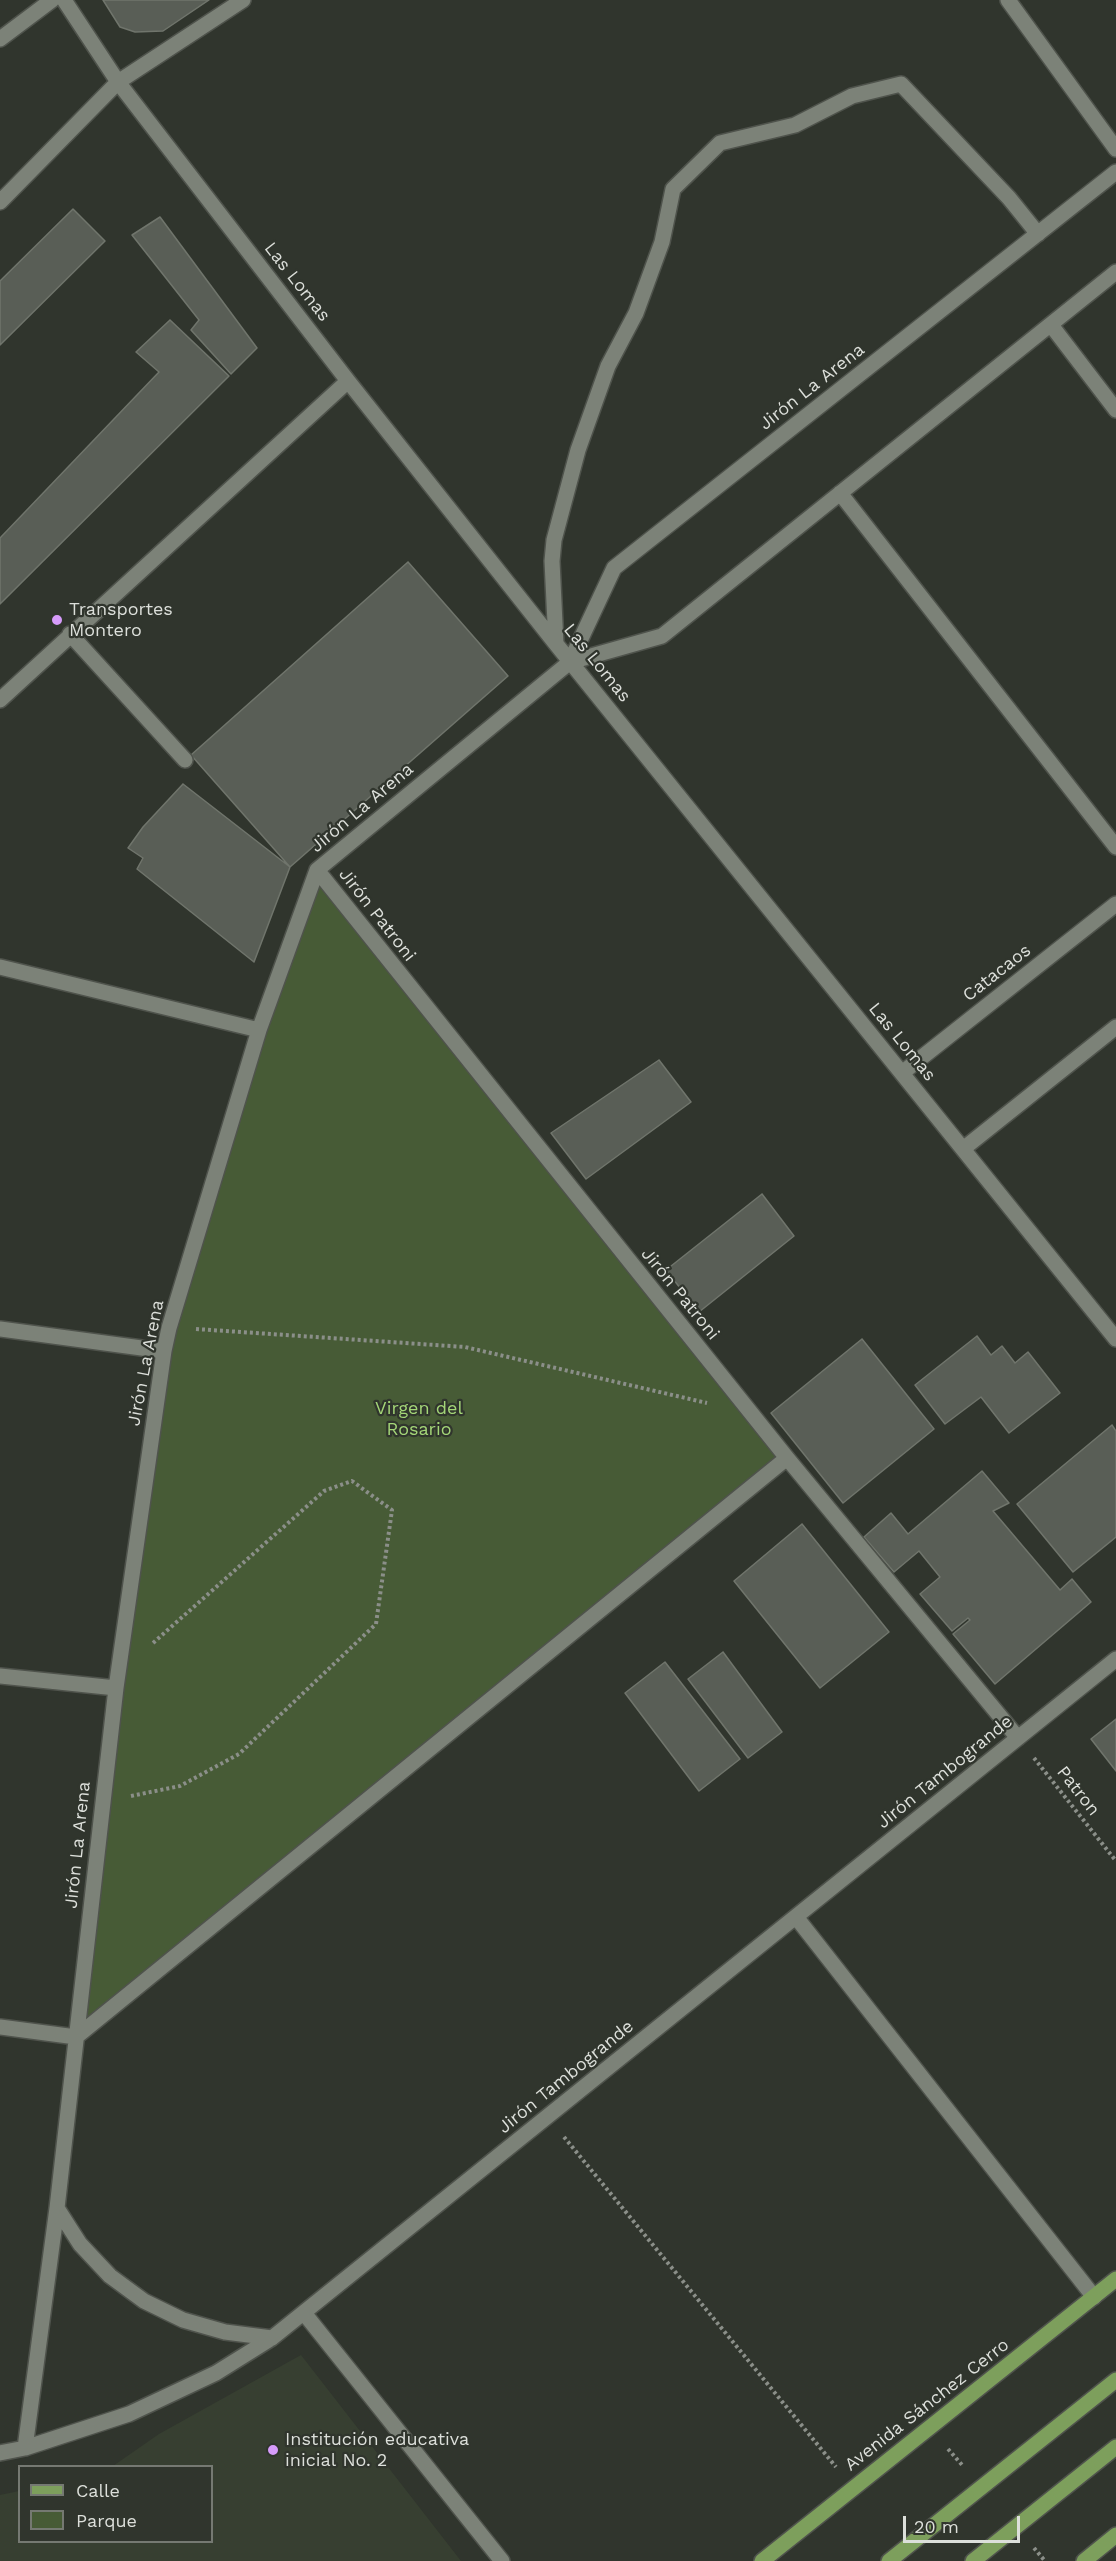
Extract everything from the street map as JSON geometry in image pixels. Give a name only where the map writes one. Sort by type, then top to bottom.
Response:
[{"type":"main road","name":"Avenida Sánchez Cerro","points":[[762,2561],[1116,2279]]},
{"type":"main road","points":[[889,2561],[1116,2379]]},
{"type":"main road","points":[[973,2561],[1116,2447]]},
{"type":"main road","points":[[1084,2561],[1116,2535]]},
{"type":"street","points":[[0,39],[52,0]]},
{"type":"street","name":"Las Lomas","points":[[64,0],[118,82],[348,381],[570,662],[1116,1340]]},
{"type":"street","points":[[0,202],[118,82],[243,0]]},
{"type":"street","points":[[1008,0],[1116,149]]},
{"type":"street","points":[[556,644],[552,561],[554,540],[578,450],[608,366],[640,303],[662,242],[673,189],[720,143],[795,125],[852,96],[901,84],[1009,198],[1038,234]]},
{"type":"street","name":"Jirón La Arena","points":[[570,662],[614,568],[1116,172]]},
{"type":"street","name":"Jirón La Arena","points":[[25,2448],[57,2208],[116,1688],[164,1351],[259,1030],[317,870],[570,662],[662,636],[1116,272]]},
{"type":"street","points":[[1051,325],[1116,411]]},
{"type":"street","points":[[0,700],[348,381]]},
{"type":"street","points":[[840,494],[1116,847]]},
{"type":"street","points":[[70,634],[185,760]]},
{"type":"street","name":"Jirón Patroni","points":[[317,870],[787,1458],[1018,1738]]},
{"type":"street","name":"Catacaos","points":[[902,1073],[1116,904]]},
{"type":"street","points":[[0,967],[259,1030]]},
{"type":"street","points":[[963,1149],[1116,1027]]},
{"type":"street","points":[[0,1329],[164,1351]]},
{"type":"street","points":[[0,2026],[76,2037],[787,1458]]},
{"type":"street","name":"Jirón Tambogrande","points":[[0,2453],[25,2448],[129,2414],[216,2373],[272,2338],[1116,1659]]},
{"type":"street","points":[[0,1676],[116,1688]]},
{"type":"street","points":[[796,1917],[1094,2297]]},
{"type":"street","points":[[57,2208],[88,2252],[110,2276],[144,2301],[183,2320],[225,2332],[272,2338]]},
{"type":"street","points":[[304,2313],[502,2561]]},
{"type":"path","points":[[191,1337],[196,1317]]},
{"type":"path","points":[[192,1329],[465,1347],[714,1405]]},
{"type":"path","points":[[125,1797],[180,1786],[239,1754],[376,1624],[392,1510],[352,1482],[324,1491],[151,1645]]},
{"type":"path","name":"Patron","points":[[1018,1738],[1116,1861]]},
{"type":"path","points":[[547,2117],[854,2488]]},
{"type":"path","points":[[930,2429],[981,2487]]},
{"type":"shaded area","name":"Institución educativa inicial No. 2","points":[[301,2355],[461,2561],[0,2561],[0,2495],[18,2491],[18,2543],[213,2543],[213,2465],[114,2465],[159,2434]]},
{"type":"green space","name":"Virgen del Rosario","points":[[317,870],[787,1458],[76,2037],[164,1351]]},
{"type":"building","points":[[103,0],[209,0],[163,31],[135,32],[120,27]]},
{"type":"building","points":[[73,209],[105,241],[0,345],[0,281]]},
{"type":"building","points":[[160,217],[257,348],[231,374],[191,330],[199,320],[132,235]]},
{"type":"building","points":[[170,320],[229,376],[0,604],[0,538],[159,372],[136,352]]},
{"type":"building","points":[[408,562],[508,676],[290,867],[191,755]]},
{"type":"building","points":[[183,784],[290,867],[254,962],[137,869],[143,858],[128,848],[143,827]]},
{"type":"building","points":[[659,1060],[691,1102],[586,1179],[551,1133]]},
{"type":"building","points":[[762,1194],[794,1236],[699,1312],[666,1270]]},
{"type":"building","points":[[977,1336],[991,1355],[1002,1346],[1015,1363],[1028,1352],[1060,1393],[1009,1433],[981,1397],[945,1424],[915,1385]]},
{"type":"building","points":[[862,1339],[934,1429],[843,1503],[771,1413]]},
{"type":"building","points":[[1112,1425],[1116,1431],[1116,1537],[1073,1572],[1017,1504]]},
{"type":"building","points":[[982,1471],[1009,1503],[993,1511],[1060,1590],[1072,1579],[1091,1602],[995,1684],[953,1634],[970,1620],[968,1618],[952,1631],[920,1594],[940,1577],[919,1551],[894,1572],[864,1537],[891,1513],[908,1534]]},
{"type":"building","points":[[802,1524],[889,1632],[820,1688],[734,1581]]},
{"type":"building","points":[[723,1652],[782,1732],[748,1758],[688,1679]]},
{"type":"building","points":[[665,1662],[740,1759],[699,1791],[625,1693]]},
{"type":"building","points":[[1116,1719],[1116,1771],[1091,1739]]},
{"type":"place","name":"Transportes Montero","points":[[57,620]]},
{"type":"place","name":"Institución educativa inicial No. 2","points":[[273,2450]]}]
